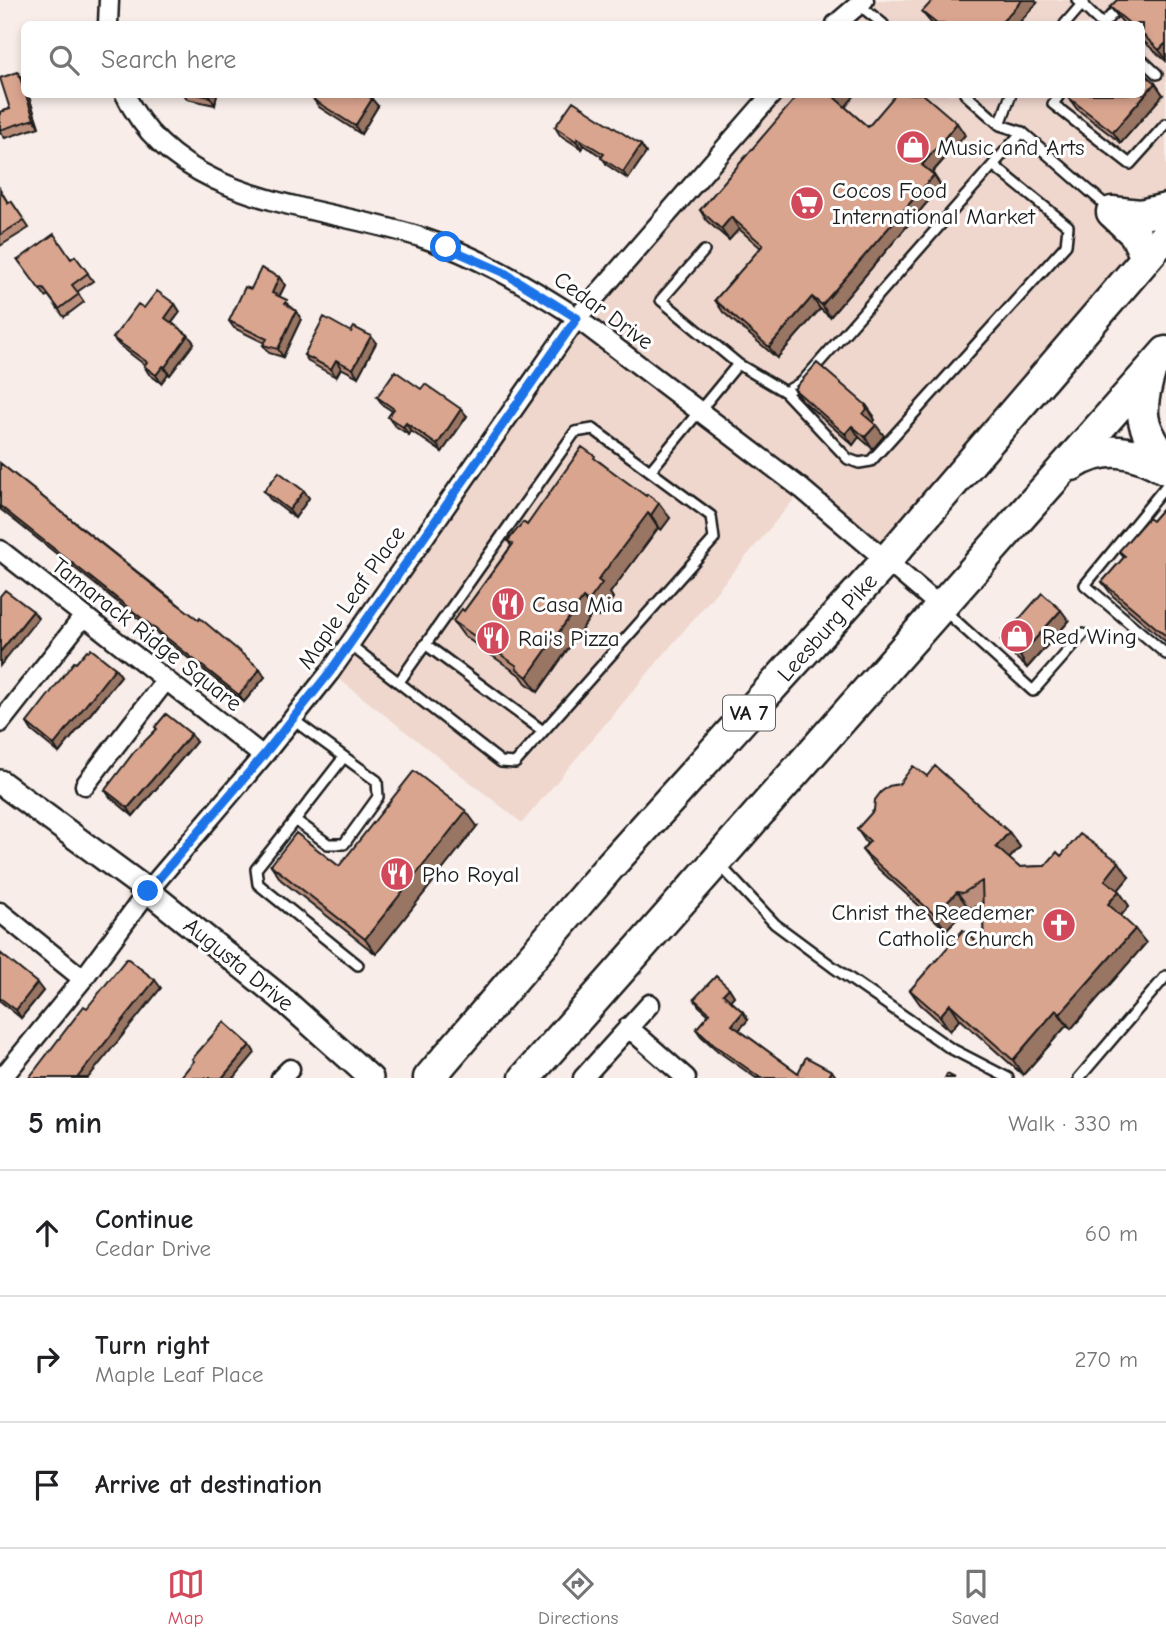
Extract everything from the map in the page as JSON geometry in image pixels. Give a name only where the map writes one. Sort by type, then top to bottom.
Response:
[{"type":"highway","points":[[1112,212],[1140,215],[1166,209]]},
{"type":"highway","points":[[1112,212],[1135,234],[1146,257]]},
{"type":"highway","name":"Leesburg Pike","points":[[429,1078],[610,866],[887,560],[1166,235]]},
{"type":"highway","points":[[1158,361],[1144,392],[1142,417],[1149,437],[1166,462]]},
{"type":"highway","points":[[525,1078],[1158,361]]},
{"type":"highway","points":[[1063,471],[1090,455],[1113,450],[1135,454],[1166,469]]},
{"type":"street","points":[[108,21],[109,0]]},
{"type":"street","points":[[839,21],[861,2]]},
{"type":"street","name":"Cedar Drive","points":[[127,98],[142,123],[156,139],[194,169],[258,196],[426,239],[503,272],[577,318],[802,489],[942,608]]},
{"type":"street","name":"Maple Leaf Place","points":[[2,1078],[83,979],[148,891],[263,756],[349,644],[577,318],[769,98]]},
{"type":"street","name":"Tamarack Ridge Square","points":[[0,550],[263,756]]},
{"type":"street","points":[[0,723],[84,616]]},
{"type":"street","points":[[85,785],[166,680]]},
{"type":"street","name":"Augusta Drive","points":[[0,782],[148,891],[286,1002],[371,1078]]},
{"type":"street","points":[[0,912],[83,979]]},
{"type":"street","points":[[583,1078],[650,1004]]},
{"type":"street","points":[[628,1027],[686,1078]]},
{"type":"lane","points":[[1067,21],[1081,1],[1100,21]]},
{"type":"lane","points":[[861,2],[880,21]]},
{"type":"lane","points":[[1106,21],[1120,6]]},
{"type":"lane","points":[[1145,63],[1157,74]]},
{"type":"lane","points":[[970,98],[1000,125],[1021,132],[1112,212]]},
{"type":"lane","points":[[1000,125],[1010,98]]},
{"type":"lane","points":[[1057,98],[1053,104],[1130,164],[1166,124]]},
{"type":"lane","points":[[785,392],[802,382],[1021,132]]},
{"type":"lane","points":[[704,251],[661,300],[738,365],[785,392],[848,459],[859,463],[871,461],[1066,245],[1068,226],[993,165]]},
{"type":"lane","points":[[650,471],[738,365]]},
{"type":"lane","points":[[349,644],[501,762],[515,763],[714,539],[711,516],[593,429],[575,432],[398,682]]},
{"type":"lane","points":[[1166,486],[1085,585],[1166,654]]},
{"type":"lane","points":[[942,608],[1033,691],[1083,634]]},
{"type":"lane","points":[[425,644],[543,731]]},
{"type":"lane","points":[[292,719],[377,781],[378,796],[344,844],[328,844],[295,820]]},
{"type":"lane","points":[[344,757],[256,869],[258,884],[358,965]]},
{"type":"lane","points":[[718,862],[775,924],[950,1048],[1008,1078]]},
{"type":"lane","points":[[1079,1078],[1166,976]]},
{"type":"shaded area","points":[[864,0],[1166,0],[1166,236],[887,560],[802,490],[522,823],[330,672],[577,318],[769,98],[1145,98],[1145,21],[840,21]]},
{"type":"building","points":[[933,0],[1022,0],[1003,21],[933,21],[922,12]]},
{"type":"building","points":[[1117,0],[1166,0],[1166,43],[1159,50],[1145,37],[1145,21],[1126,21],[1110,7]]},
{"type":"building","points":[[18,72],[21,98],[27,98],[34,119],[0,130],[0,112],[10,109],[0,78]]},
{"type":"building","points":[[1145,75],[1155,83],[1145,95]]},
{"type":"building","points":[[315,98],[372,99],[355,126],[314,100]]},
{"type":"building","points":[[796,98],[835,98],[868,127],[893,98],[928,98],[957,123],[922,165],[934,175],[822,305],[812,297],[769,347],[715,300],[763,245],[731,217],[721,229],[700,210]]},
{"type":"building","points":[[1069,98],[1142,98],[1113,132]]},
{"type":"building","points":[[573,101],[641,145],[623,172],[601,158],[604,154],[578,138],[576,141],[555,127]]},
{"type":"building","points":[[0,190],[24,220],[0,235]]},
{"type":"building","points":[[54,234],[71,259],[75,256],[88,273],[72,285],[79,294],[59,309],[43,288],[40,290],[18,260]]},
{"type":"building","points":[[261,268],[279,277],[272,293],[287,300],[285,303],[296,311],[278,349],[263,345],[267,339],[229,321],[245,287],[251,289]]},
{"type":"building","points":[[157,291],[175,304],[165,318],[188,335],[156,375],[144,366],[147,362],[113,338],[138,304],[144,308]]},
{"type":"building","points":[[324,317],[351,332],[354,327],[371,336],[353,369],[336,360],[331,369],[304,355]]},
{"type":"building","points":[[817,363],[866,405],[867,409],[863,414],[876,425],[865,437],[852,426],[845,434],[794,389]]},
{"type":"building","points":[[395,371],[421,389],[425,384],[461,409],[437,445],[406,423],[403,427],[388,417],[394,409],[377,397]]},
{"type":"building","points":[[582,447],[659,503],[651,515],[648,513],[598,580],[602,583],[588,602],[583,598],[527,677],[517,666],[453,621],[462,609],[464,611],[513,544],[508,541],[523,522],[527,525]]},
{"type":"building","points":[[0,463],[168,597],[199,620],[200,618],[260,669],[239,695],[0,506]]},
{"type":"building","points":[[279,472],[304,491],[289,510],[264,491]]},
{"type":"building","points":[[1166,505],[1166,636],[1102,582],[1125,556],[1119,551],[1148,518],[1152,521]]},
{"type":"building","points":[[5,590],[33,611],[0,652],[0,596]]},
{"type":"building","points":[[1042,593],[1061,610],[1020,656],[1001,640]]},
{"type":"building","points":[[91,649],[115,668],[54,745],[27,723],[74,662]]},
{"type":"building","points":[[166,714],[191,734],[128,808],[105,790],[134,752],[157,729],[155,727]]},
{"type":"building","name":"Christ the Reedemer Catholic Church","points":[[913,766],[927,776],[935,766],[1009,832],[996,847],[1019,867],[1045,866],[1057,852],[1061,856],[1080,834],[1119,862],[1105,880],[1119,891],[1108,904],[1135,929],[1060,1014],[1056,1010],[1013,1060],[950,1004],[940,1016],[910,990],[963,930],[984,948],[982,881],[963,893],[957,892],[935,915],[862,850],[870,841],[857,829],[874,810],[875,800],[881,792],[889,786],[899,784]]},
{"type":"building","points":[[414,771],[466,811],[365,939],[271,865],[296,833],[339,866]]},
{"type":"building","points":[[0,953],[37,983],[16,1010],[0,998]]},
{"type":"building","points":[[127,958],[155,980],[77,1078],[29,1078],[84,1006],[87,1008]]},
{"type":"building","points":[[716,976],[729,988],[723,994],[743,1012],[732,1025],[798,1073],[806,1057],[832,1071],[828,1078],[761,1078],[696,1029],[710,1013],[694,999]]},
{"type":"building","points":[[224,1022],[250,1045],[222,1078],[180,1078],[194,1061],[192,1059]]},
{"type":"place","name":"Music and Arts","points":[[913,147]]},
{"type":"place","name":"Cocos Food International Market","points":[[807,203]]},
{"type":"place","name":"Casa Mia","points":[[508,604]]},
{"type":"place","name":"Red Wing","points":[[1017,636]]},
{"type":"place","name":"Rai's Pizza","points":[[493,638]]},
{"type":"place","name":"Pho Royal","points":[[397,874]]},
{"type":"place","name":"Christ the Reedemer Catholic Church","points":[[1059,925]]},
{"type":"route","points":[[148,891],[263,756],[330,672],[577,318],[503,272],[446,247]]}]
